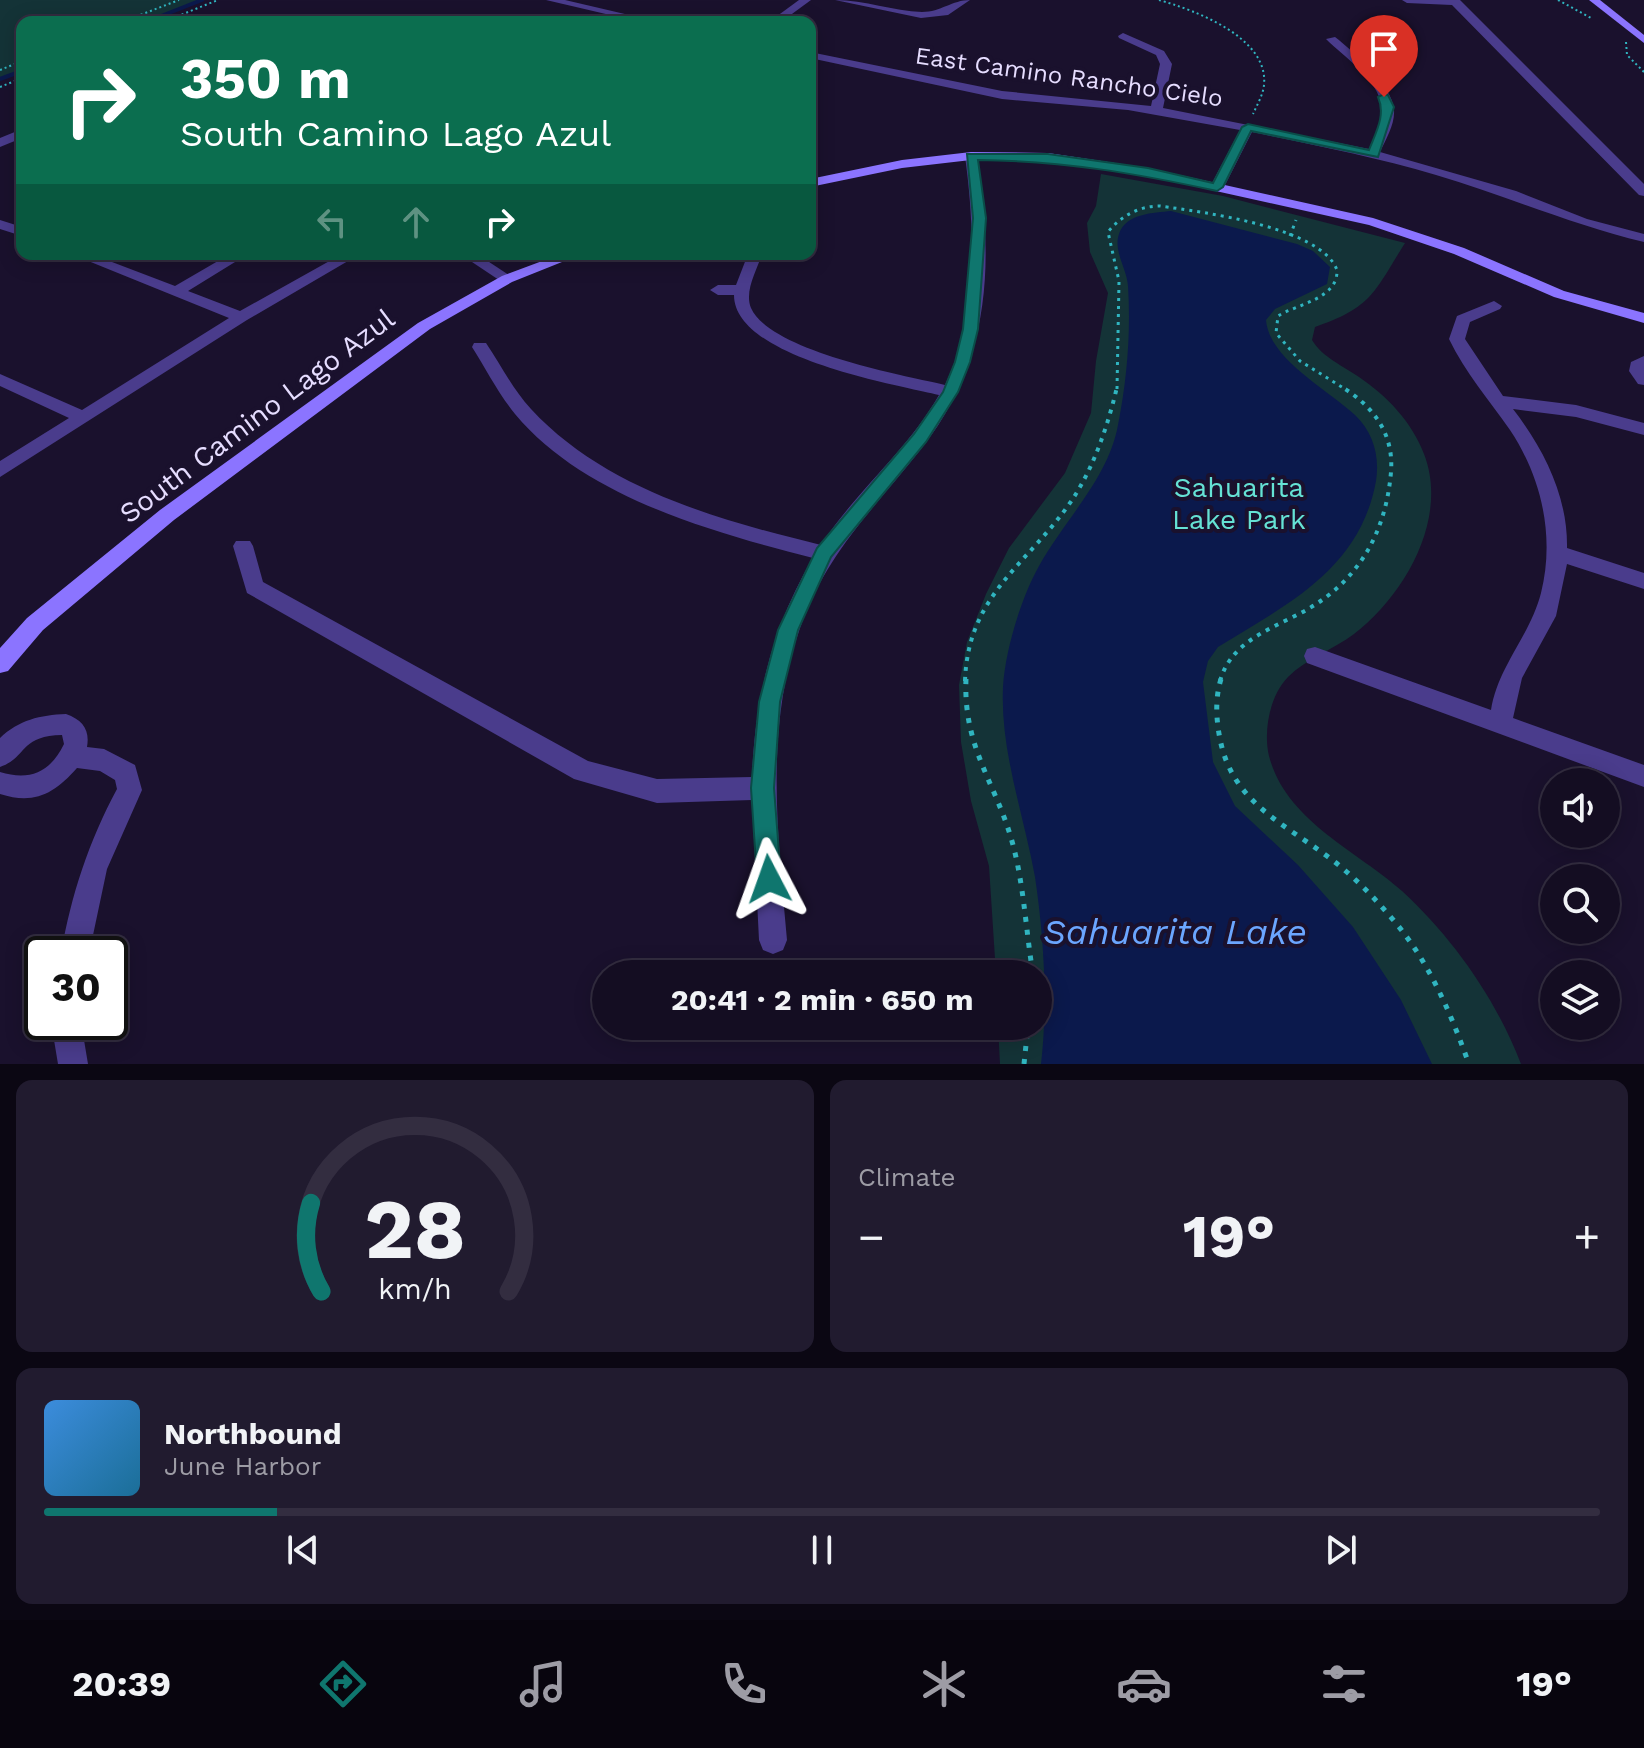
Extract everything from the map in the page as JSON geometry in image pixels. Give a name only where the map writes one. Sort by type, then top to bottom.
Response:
[{"type":"street","points":[[551,0],[627,16]]},
{"type":"street","points":[[783,16],[806,0]]},
{"type":"street","points":[[840,0],[933,15],[944,13],[965,0]]},
{"type":"street","points":[[1407,0],[1455,1],[1644,192]]},
{"type":"street","points":[[1594,0],[1644,40]]},
{"type":"street","points":[[1123,36],[1160,53],[1166,64],[1156,110]]},
{"type":"street","points":[[1331,39],[1347,50],[1384,97],[1388,107],[1373,154]]},
{"type":"street","name":"East Camino Rancho Cielo","points":[[816,56],[1002,95],[1156,110],[1373,154],[1467,180],[1582,222],[1644,238]]},
{"type":"street","points":[[1217,187],[1248,127]]},
{"type":"street","points":[[773,940],[762,788],[770,702],[788,630],[823,553],[920,438],[950,392],[963,362],[972,313],[980,218],[971,156]]},
{"type":"street","points":[[816,182],[902,164],[971,156],[1048,157],[1148,172],[1373,222],[1459,251],[1559,294],[1644,318]]},
{"type":"street","points":[[93,260],[241,317]]},
{"type":"street","points":[[176,292],[231,260]]},
{"type":"street","points":[[0,470],[241,317],[342,260]]},
{"type":"street","points":[[477,260],[507,279]]},
{"type":"street","name":"South Camino Lago Azul","points":[[0,664],[35,624],[167,515],[424,326],[507,279],[559,260]]},
{"type":"street","points":[[753,260],[741,290],[743,310],[767,336],[807,355],[950,392]]},
{"type":"street","points":[[718,290],[741,290]]},
{"type":"street","points":[[1494,306],[1463,319],[1457,339],[1467,362],[1498,401],[1539,466],[1553,506],[1560,554],[1544,617],[1507,686],[1501,722]]},
{"type":"street","points":[[480,347],[527,416],[575,456],[636,491],[736,532],[823,553]]},
{"type":"street","points":[[1644,361],[1637,366],[1644,380]]},
{"type":"street","points":[[0,379],[83,417]]},
{"type":"street","points":[[1498,401],[1576,411],[1644,429]]},
{"type":"street","points":[[243,546],[254,587],[583,771],[657,791],[762,788]]},
{"type":"street","points":[[1560,554],[1644,581]]},
{"type":"street","points":[[1315,656],[1644,776]]},
{"type":"street","points":[[0,783],[14,789],[29,787],[53,775],[72,757],[78,744],[77,734],[70,726],[59,723],[28,731],[1,754]]},
{"type":"street","points":[[72,757],[104,760],[126,773],[130,790],[106,832],[80,916],[77,936]]},
{"type":"street","points":[[69,1040],[73,1064]]},
{"type":"path","points":[[138,16],[179,0]]},
{"type":"path","points":[[178,16],[218,0]]},
{"type":"path","points":[[1159,0],[1203,15],[1237,35],[1252,48],[1260,61],[1265,80],[1248,127]]},
{"type":"path","points":[[1558,0],[1573,11],[1599,21]]},
{"type":"path","points":[[1625,37],[1627,55],[1644,72]]},
{"type":"path","points":[[1031,960],[1013,844],[974,749],[965,696],[966,665],[978,622],[1000,582],[1072,500],[1107,428],[1118,385],[1119,297],[1108,232],[1112,225],[1148,206],[1171,207],[1307,241],[1332,258],[1337,269],[1335,282],[1327,291],[1315,299],[1289,308],[1278,316],[1274,324],[1276,333],[1292,356],[1358,396],[1380,420],[1388,435],[1393,458],[1386,513],[1378,537],[1357,570],[1308,609],[1275,625],[1236,652],[1226,665],[1216,690],[1225,759],[1237,785],[1257,808],[1342,867],[1388,914],[1431,972],[1469,1064]]},
{"type":"path","points":[[1024,1064],[1027,1040]]},
{"type":"green space","points":[[0,0],[205,0],[164,16],[16,16],[16,72],[0,79]]},
{"type":"green space","name":"Sahuarita Lake","points":[[1101,174],[1223,196],[1405,243],[1370,296],[1349,312],[1315,327],[1312,340],[1327,356],[1379,393],[1413,431],[1424,454],[1430,479],[1431,504],[1426,529],[1405,577],[1373,618],[1354,634],[1295,671],[1282,685],[1272,703],[1267,746],[1278,779],[1290,799],[1325,832],[1402,891],[1455,949],[1486,993],[1521,1064],[1000,1064],[999,1040],[1052,1040],[1052,960],[995,960],[989,866],[971,801],[961,742],[959,685],[967,642],[986,594],[1009,548],[1065,473],[1091,413],[1108,293],[1090,252],[1087,223],[1096,206]]},
{"type":"water","name":"Sahuarita Lake","points":[[1171,211],[1297,244],[1313,251],[1330,267],[1327,284],[1275,309],[1266,320],[1277,348],[1288,360],[1355,415],[1366,429],[1376,454],[1376,481],[1367,512],[1354,538],[1337,561],[1295,599],[1218,647],[1208,661],[1203,682],[1213,762],[1235,806],[1298,865],[1353,927],[1401,1000],[1432,1064],[1041,1064],[1043,1040],[1052,1040],[1052,960],[1043,960],[1035,877],[1005,735],[1004,673],[1015,625],[1032,579],[1095,481],[1113,445],[1126,373],[1129,321],[1128,286],[1118,240],[1128,222],[1149,214]]},
{"type":"waterway","points":[[161,16],[202,0]]},
{"type":"waterway","points":[[0,79],[16,73]]},
{"type":"route","points":[[769,879],[762,788],[770,702],[788,630],[823,553],[920,438],[950,392],[963,362],[970,329],[980,218],[971,156],[1048,157],[1148,172],[1217,187],[1248,127],[1373,154],[1386,119],[1388,107],[1384,97]]},
{"type":"park label","name":"Sahuarita Lake Park","points":[[1239,503]]}]
